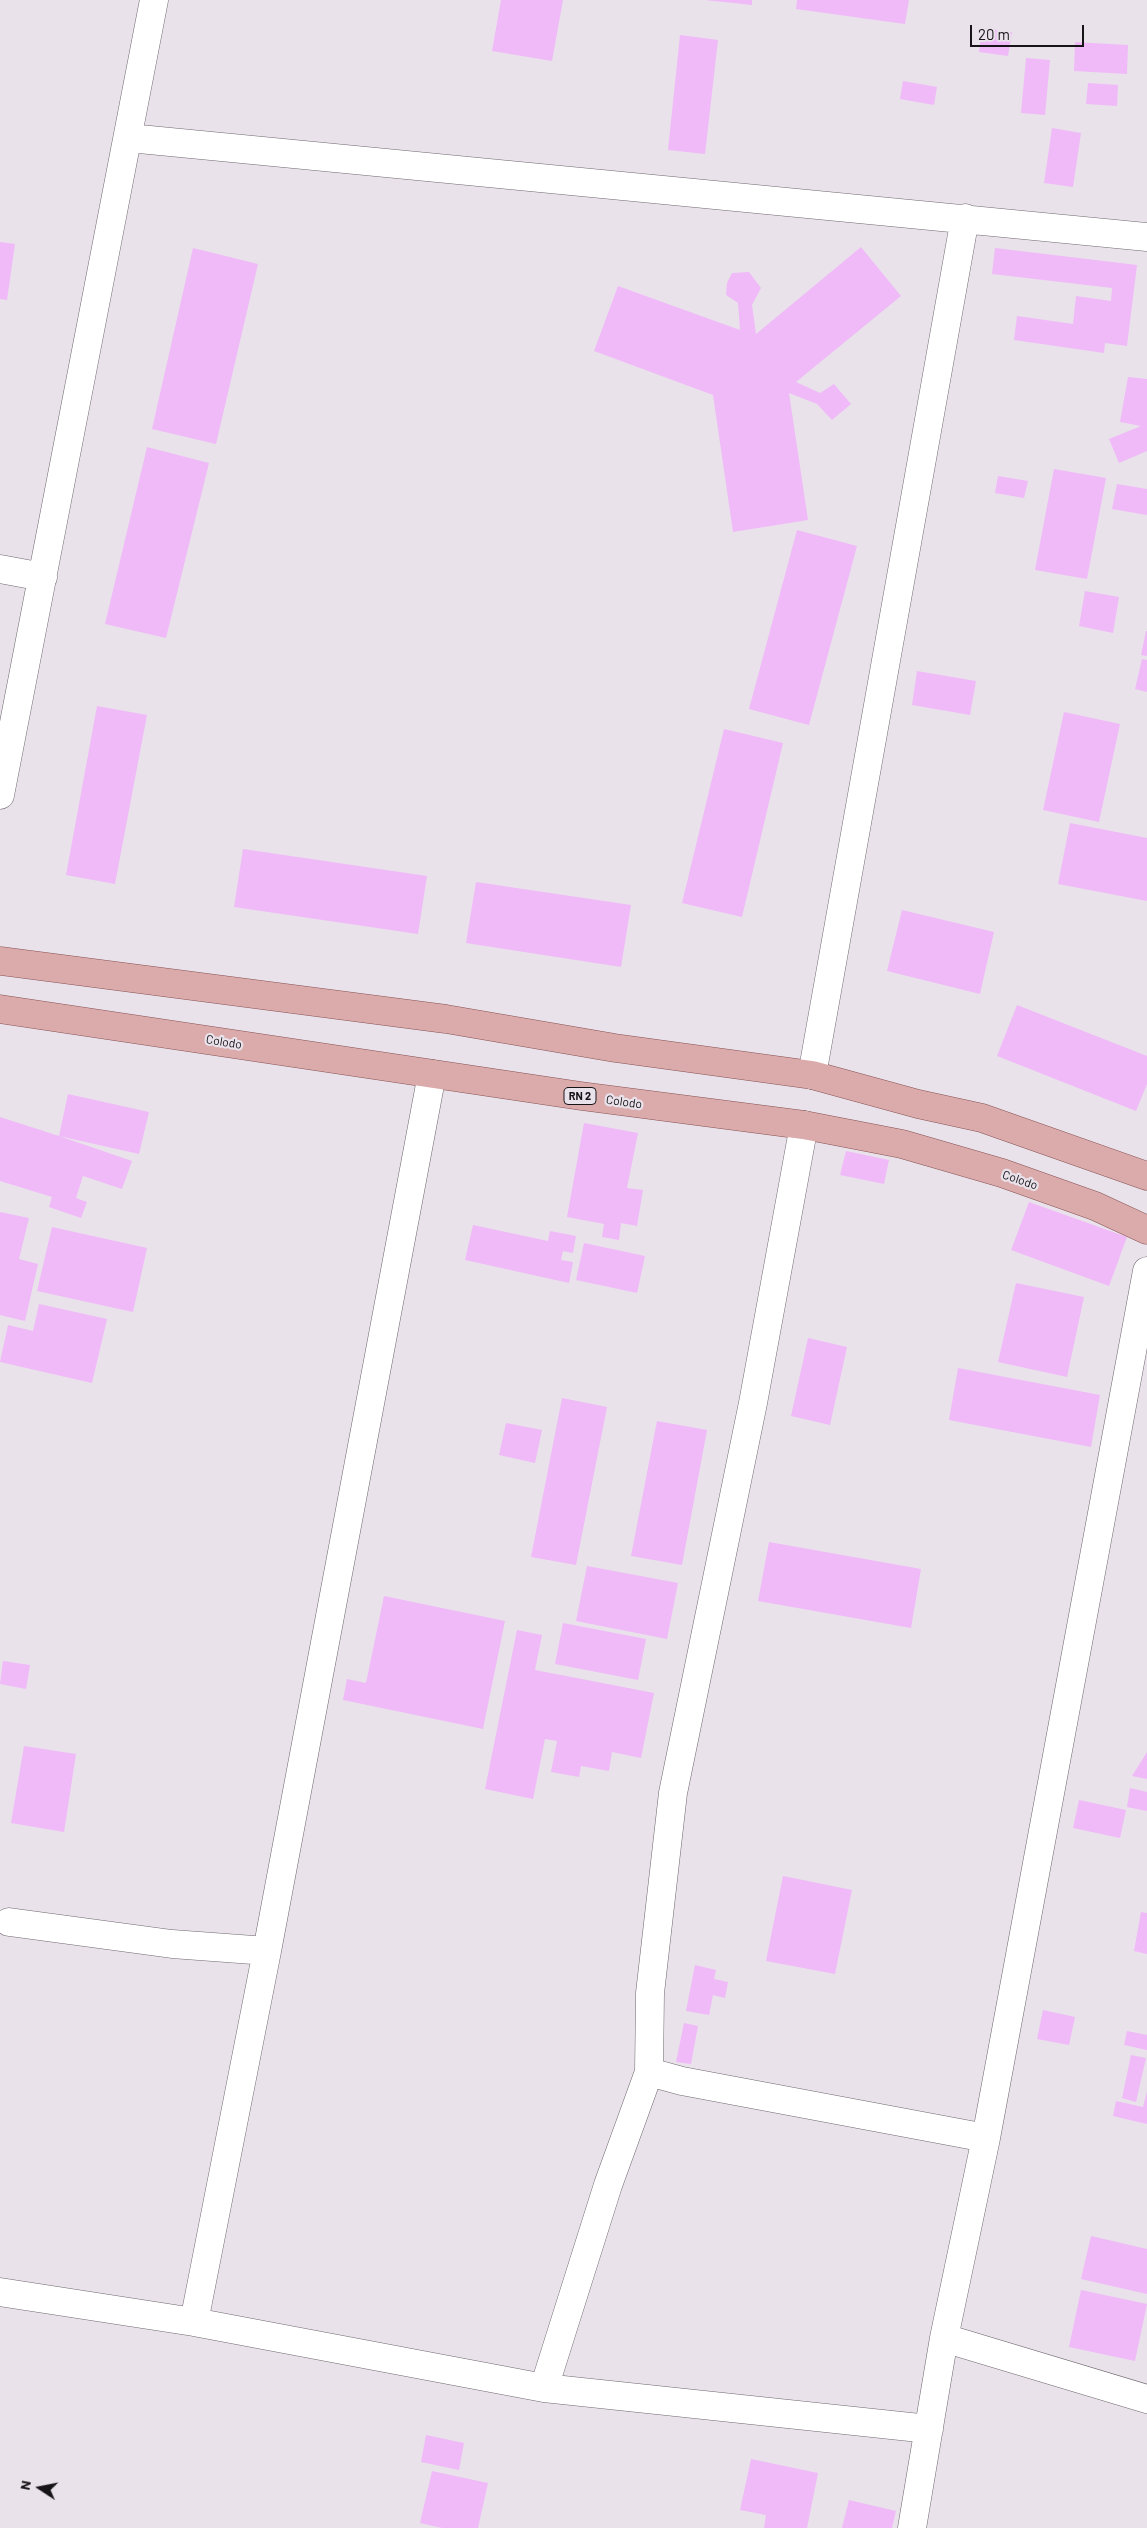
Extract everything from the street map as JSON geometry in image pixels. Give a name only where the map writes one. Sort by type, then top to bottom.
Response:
[{"type":"main road","points":[[0,961],[446,1019],[615,1048],[812,1075],[918,1104],[982,1118],[1147,1176]]},
{"type":"main road","name":"Colodo","points":[[0,1008],[432,1074],[719,1115],[804,1125],[902,1144],[1002,1173],[1096,1206],[1147,1230]]},
{"type":"street","points":[[0,795],[129,138],[154,0]]},
{"type":"street","points":[[129,138],[1147,237]]},
{"type":"street","points":[[812,1075],[965,218]]},
{"type":"street","points":[[0,569],[43,577]]},
{"type":"street","points":[[194,2322],[267,1951],[432,1074]]},
{"type":"street","points":[[544,2388],[608,2185],[649,2072],[650,1993],[673,1793],[753,1403],[804,1125]]},
{"type":"street","points":[[912,2528],[944,2338],[986,2138],[1147,1271]]},
{"type":"street","points":[[8,1922],[172,1944],[267,1951]]},
{"type":"street","points":[[649,2072],[986,2138]]},
{"type":"street","points":[[0,2292],[194,2322],[544,2388],[929,2429]]},
{"type":"street","points":[[944,2338],[1147,2399]]},
{"type":"building","points":[[501,0],[563,0],[552,61],[492,51]]},
{"type":"building","points":[[705,0],[752,0],[752,5]]},
{"type":"building","points":[[797,0],[909,0],[905,24],[796,9]]},
{"type":"building","points":[[982,28],[1012,32],[1008,56],[979,52]]},
{"type":"building","points":[[680,35],[718,40],[705,154],[668,150]]},
{"type":"building","points":[[1075,42],[1128,45],[1127,74],[1074,71]]},
{"type":"building","points":[[1026,58],[1050,60],[1045,115],[1021,113]]},
{"type":"building","points":[[903,81],[937,87],[934,105],[900,99]]},
{"type":"building","points":[[1088,83],[1118,85],[1117,106],[1086,104]]},
{"type":"building","points":[[1052,128],[1081,133],[1073,187],[1044,183]]},
{"type":"building","points":[[0,242],[15,244],[7,300],[0,299]]},
{"type":"building","points":[[861,247],[901,296],[796,382],[820,393],[834,384],[851,404],[832,420],[817,404],[789,393],[808,520],[733,532],[713,395],[594,351],[618,286],[740,330],[738,303],[726,295],[727,283],[732,273],[749,272],[761,288],[752,305],[756,334]]},
{"type":"building","points":[[193,248],[258,264],[216,444],[152,429]]},
{"type":"building","points":[[995,248],[1137,265],[1127,346],[1105,343],[1104,353],[1014,340],[1017,316],[1073,324],[1076,296],[1111,301],[1112,288],[992,274]]},
{"type":"building","points":[[1128,377],[1147,379],[1147,451],[1119,463],[1109,439],[1141,426],[1120,422]]},
{"type":"building","points":[[147,447],[209,463],[166,638],[105,624]]},
{"type":"building","points":[[1054,469],[1106,478],[1087,579],[1035,570]]},
{"type":"building","points":[[998,476],[1028,481],[1024,498],[995,493]]},
{"type":"building","points":[[1117,484],[1147,489],[1147,515],[1112,509]]},
{"type":"building","points":[[797,530],[857,546],[809,725],[749,709]]},
{"type":"building","points":[[1085,591],[1119,597],[1113,633],[1079,626]]},
{"type":"building","points":[[1147,631],[1147,656],[1141,655]]},
{"type":"building","points":[[1142,659],[1147,660],[1147,692],[1135,689]]},
{"type":"building","points":[[917,671],[976,681],[970,715],[912,705]]},
{"type":"building","points":[[97,706],[147,715],[115,884],[66,875]]},
{"type":"building","points":[[1064,712],[1120,724],[1099,822],[1043,810]]},
{"type":"building","points":[[724,729],[783,743],[742,917],[682,903]]},
{"type":"building","points":[[1070,823],[1147,838],[1147,901],[1058,884]]},
{"type":"building","points":[[243,849],[427,876],[418,934],[234,907]]},
{"type":"building","points":[[476,882],[631,905],[621,967],[466,943]]},
{"type":"building","points":[[902,910],[994,932],[980,994],[887,971]]},
{"type":"building","points":[[1017,1005],[1147,1056],[1147,1084],[1136,1111],[997,1056]]},
{"type":"building","points":[[68,1094],[149,1112],[139,1154],[59,1136]]},
{"type":"building","points":[[0,1117],[132,1161],[122,1189],[83,1176],[76,1198],[87,1202],[81,1218],[49,1207],[52,1197],[0,1181]]},
{"type":"building","points":[[584,1123],[638,1133],[627,1188],[643,1190],[637,1226],[621,1223],[619,1240],[602,1237],[604,1224],[567,1217]]},
{"type":"building","points":[[846,1151],[889,1160],[884,1184],[840,1175]]},
{"type":"building","points":[[1029,1202],[1127,1237],[1109,1286],[1011,1250]]},
{"type":"building","points":[[0,1212],[29,1218],[19,1259],[38,1264],[25,1321],[0,1315]]},
{"type":"building","points":[[473,1225],[548,1241],[550,1231],[576,1236],[573,1253],[563,1251],[561,1260],[573,1262],[569,1283],[465,1260]]},
{"type":"building","points":[[52,1227],[147,1248],[133,1312],[37,1291]]},
{"type":"building","points":[[584,1243],[645,1256],[637,1293],[576,1280]]},
{"type":"building","points":[[1016,1283],[1084,1297],[1067,1377],[998,1362]]},
{"type":"building","points":[[39,1304],[107,1319],[92,1383],[0,1362],[8,1325],[33,1331]]},
{"type":"building","points":[[808,1338],[847,1347],[830,1425],[791,1416]]},
{"type":"building","points":[[958,1368],[1100,1395],[1091,1447],[949,1420]]},
{"type":"building","points":[[562,1398],[607,1407],[576,1565],[531,1557]]},
{"type":"building","points":[[657,1421],[707,1430],[682,1565],[631,1556]]},
{"type":"building","points":[[506,1423],[542,1430],[535,1463],[499,1455]]},
{"type":"building","points":[[769,1542],[921,1569],[911,1628],[758,1601]]},
{"type":"building","points":[[587,1566],[678,1583],[667,1639],[576,1621]]},
{"type":"building","points":[[384,1596],[505,1621],[483,1729],[343,1700],[347,1679],[366,1683]]},
{"type":"building","points":[[563,1623],[646,1639],[638,1680],[555,1664]]},
{"type":"building","points":[[517,1630],[542,1635],[535,1670],[654,1693],[641,1758],[612,1752],[609,1771],[581,1766],[579,1777],[551,1772],[557,1741],[545,1739],[533,1799],[485,1789]]},
{"type":"building","points":[[3,1661],[30,1665],[26,1689],[0,1684]]},
{"type":"building","points":[[24,1746],[76,1754],[64,1832],[11,1823]]},
{"type":"building","points":[[1147,1752],[1147,1779],[1132,1776]]},
{"type":"building","points":[[1130,1788],[1147,1792],[1147,1811],[1127,1807]]},
{"type":"building","points":[[1079,1800],[1126,1810],[1120,1838],[1073,1828]]},
{"type":"building","points":[[783,1876],[852,1890],[835,1974],[766,1961]]},
{"type":"building","points":[[1141,1912],[1147,1913],[1147,1954],[1134,1951]]},
{"type":"building","points":[[695,1965],[716,1970],[714,1979],[728,1982],[725,1998],[713,1995],[709,2015],[686,2011]]},
{"type":"building","points":[[1043,2010],[1075,2017],[1069,2045],[1037,2039]]},
{"type":"building","points":[[684,2023],[698,2026],[691,2064],[676,2062]]},
{"type":"building","points":[[1127,2031],[1147,2035],[1147,2050],[1124,2045]]},
{"type":"building","points":[[1131,2055],[1146,2058],[1136,2102],[1122,2098]]},
{"type":"building","points":[[1147,2091],[1147,2124],[1113,2116],[1116,2101],[1143,2107]]},
{"type":"building","points":[[1091,2236],[1147,2249],[1147,2294],[1081,2279]]},
{"type":"building","points":[[1081,2290],[1147,2304],[1135,2361],[1069,2347]]},
{"type":"building","points":[[426,2435],[464,2443],[459,2470],[421,2462]]},
{"type":"building","points":[[751,2459],[818,2473],[807,2528],[764,2528],[766,2515],[740,2510]]},
{"type":"building","points":[[432,2471],[488,2483],[478,2528],[442,2528],[420,2523]]},
{"type":"building","points":[[849,2500],[896,2511],[892,2528],[842,2528]]}]
